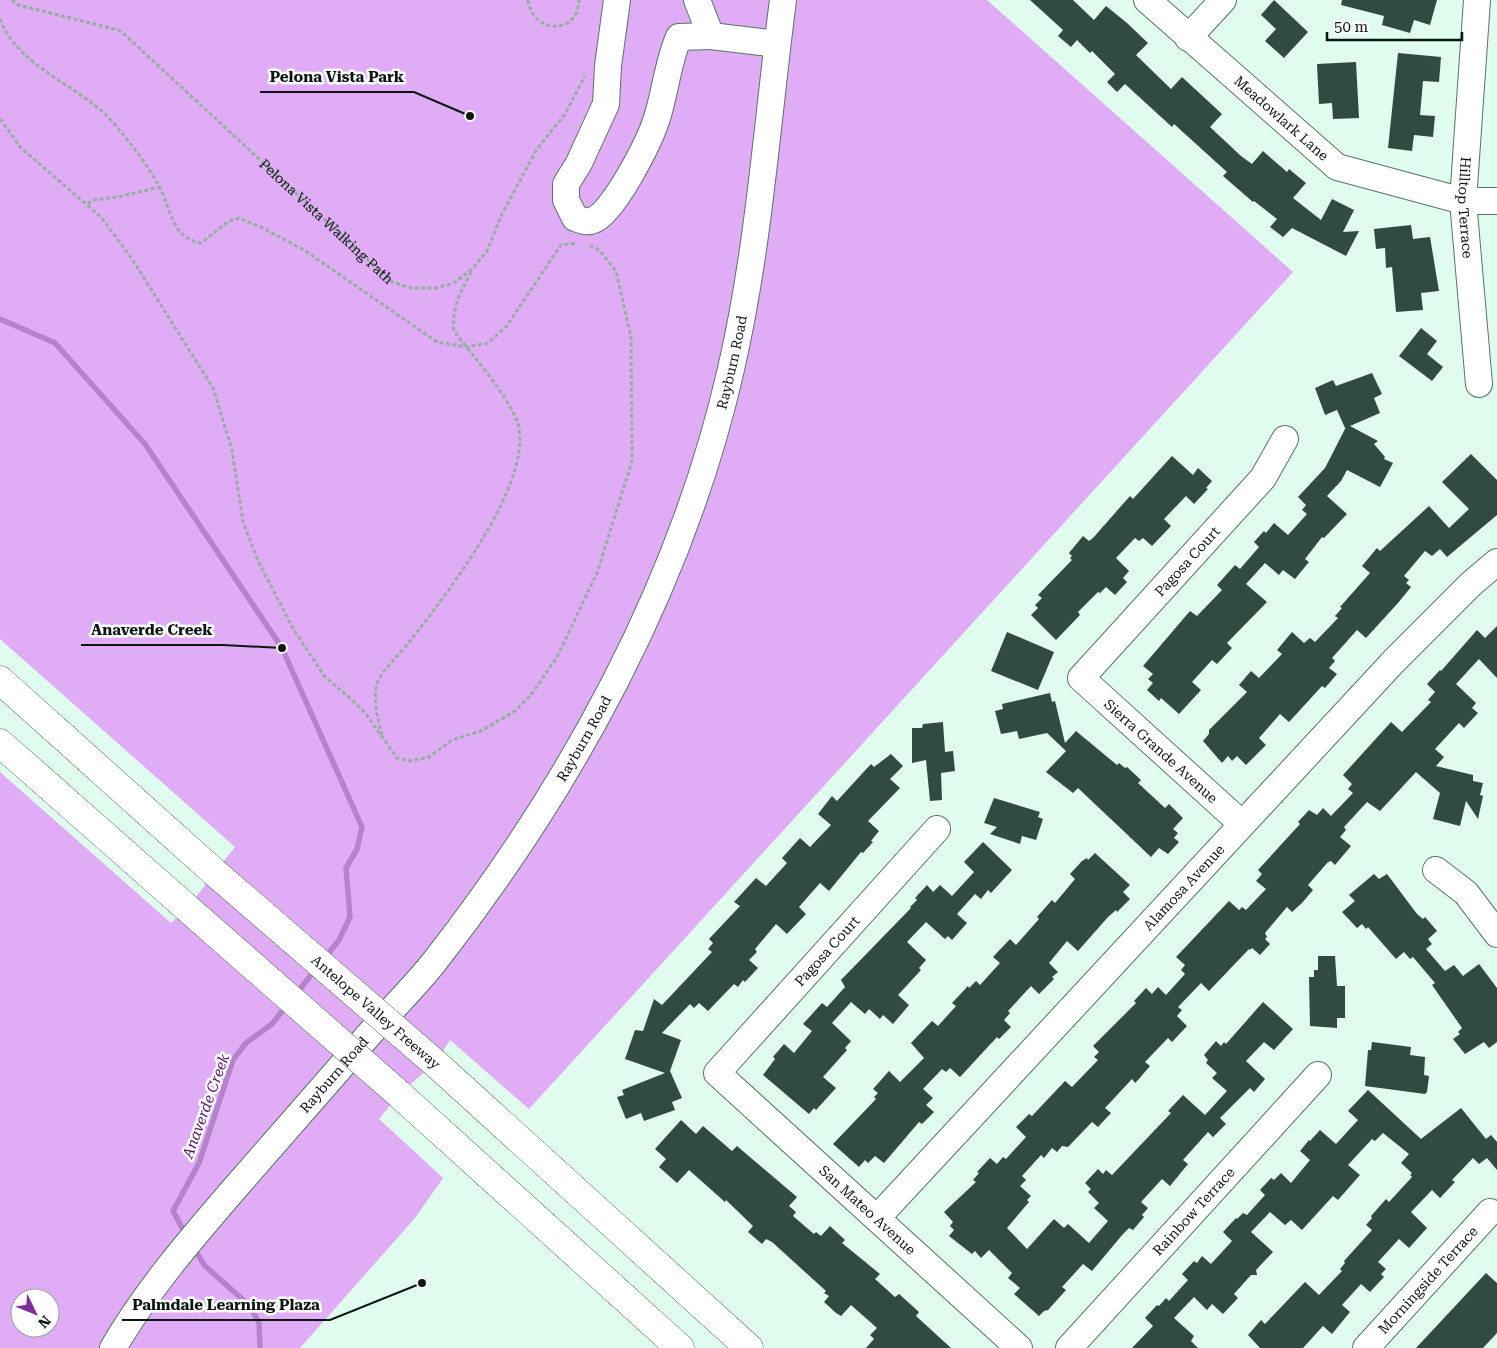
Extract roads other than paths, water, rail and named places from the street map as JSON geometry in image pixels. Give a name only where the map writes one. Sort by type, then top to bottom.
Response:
[{"type":"highway","name":"Antelope Valley Freeway","points":[[0,680],[214,872],[435,1063],[749,1348]]},
{"type":"highway","points":[[0,743],[398,1094],[680,1348]]},
{"type":"street","points":[[697,0],[711,36]]},
{"type":"street","name":"Rayburn Road","points":[[113,1348],[128,1322],[189,1241],[432,965],[488,891],[585,736],[625,661],[668,567],[703,471],[731,371],[751,272],[783,0]]},
{"type":"street","name":"Meadowlark Lane","points":[[1147,0],[1337,167],[1463,201],[1497,200]]},
{"type":"street","points":[[1188,38],[1223,0]]},
{"type":"street","name":"Hilltop Terrace","points":[[1477,0],[1463,201],[1479,384]]},
{"type":"street","points":[[616,9],[606,104],[579,163],[566,184],[565,193],[569,210],[575,218],[584,221],[593,221],[602,215],[634,169],[655,124],[667,85],[674,48],[679,37],[711,36],[777,44]]},
{"type":"street","name":"Pagosa Court","points":[[1081,678],[1263,478],[1285,439]]},
{"type":"street","name":"Alamosa Avenue","points":[[877,1218],[1394,661],[1471,584],[1497,562]]},
{"type":"street","name":"Sierra Grande Avenue","points":[[1081,678],[1242,824]]},
{"type":"street","name":"Pagosa Court","points":[[717,1073],[937,829]]},
{"type":"street","points":[[1436,870],[1466,893],[1497,934]]},
{"type":"street","name":"San Mateo Avenue","points":[[717,1073],[1019,1348]]},
{"type":"street","name":"Rainbow Terrace","points":[[1069,1348],[1318,1076]]},
{"type":"street","name":"Morningside Terrace","points":[[1366,1348],[1490,1212]]},
{"type":"waterway","name":"Anaverde Creek","points":[[0,319],[55,343],[145,444],[282,648],[362,827],[357,849],[346,868],[350,917],[339,940],[324,959]]},
{"type":"waterway","name":"Anaverde Creek","points":[[296,994],[315,970]]},
{"type":"waterway","name":"Anaverde Creek","points":[[186,1235],[173,1211],[199,1163],[233,1060],[246,1043],[272,1024],[287,1005]]},
{"type":"waterway","name":"Anaverde Creek","points":[[193,1247],[205,1266],[250,1306],[259,1323],[260,1348]]},
{"type":"place","name":"Pelona Vista Park","points":[[470,116]]},
{"type":"place","name":"Anaverde Creek","points":[[282,648]]},
{"type":"place","name":"Palmdale Learning Plaza","points":[[422,1283]]}]
